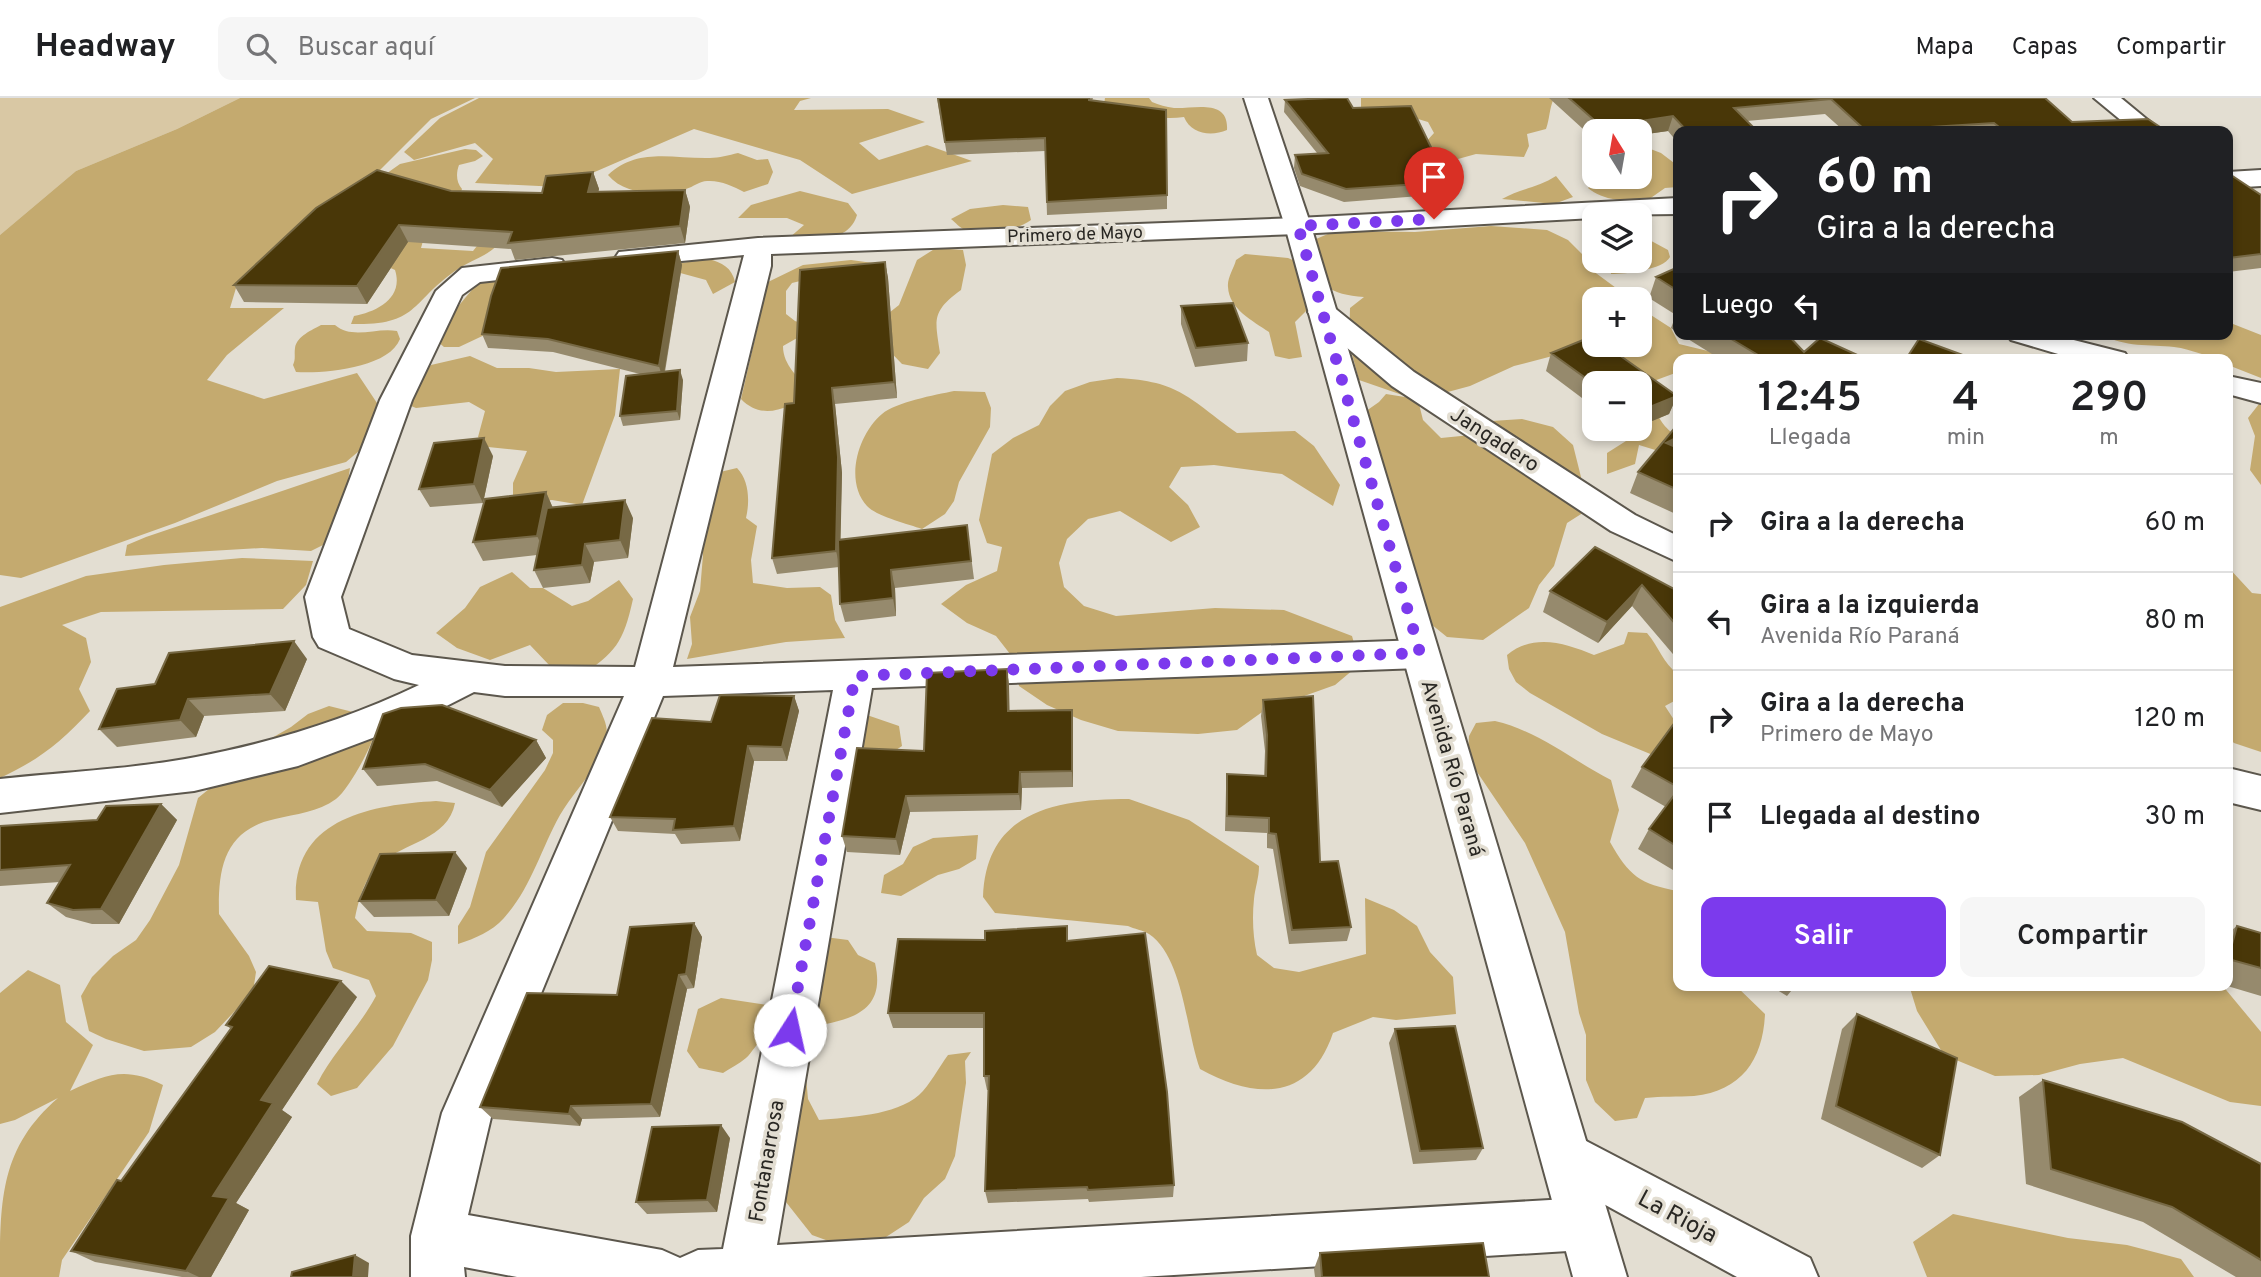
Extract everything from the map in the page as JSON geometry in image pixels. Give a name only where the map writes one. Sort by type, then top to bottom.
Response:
[{"type":"street","name":"Avenida Río Paraná","points":[[1256,98],[1298,226],[1600,1277]]},
{"type":"street","points":[[2106,98],[2143,126]]},
{"type":"street","points":[[2233,180],[2261,178]]},
{"type":"street","name":"Primero de Mayo","points":[[608,260],[758,246],[1298,226],[1673,206]]},
{"type":"street","points":[[663,1277],[438,1256],[467,1113],[650,682],[757,266],[758,246]]},
{"type":"street","points":[[581,263],[472,274],[450,291],[396,400],[324,597],[332,637],[407,668],[505,681],[650,682],[855,676],[1420,653]]},
{"type":"street","name":"Jangadero","points":[[1322,312],[1403,379],[1623,523],[1673,548]]},
{"type":"street","points":[[2038,340],[2093,354]]},
{"type":"street","points":[[2233,386],[2261,393]]},
{"type":"street","points":[[0,796],[194,774],[298,750],[401,711],[472,676]]},
{"type":"street","name":"Fontanarrosa","points":[[721,1276],[855,676]]},
{"type":"street","points":[[2233,786],[2261,793]]},
{"type":"street","name":"La Rioja","points":[[1565,1155],[1791,1277]]},
{"type":"street","points":[[721,1276],[1584,1224]]},
{"type":"shaded area","points":[[0,98],[240,98],[177,129],[76,171],[0,235]]},
{"type":"shaded area","points":[[240,98],[475,98],[431,119],[290,260],[236,288],[230,308],[284,308],[227,355],[207,380],[264,399],[357,373],[391,424],[346,462],[277,481],[175,523],[21,578],[0,575],[0,235],[76,171],[177,129]]},
{"type":"shaded area","points":[[479,98],[811,98],[800,101],[794,110],[888,109],[925,122],[859,143],[879,160],[927,145],[972,161],[852,194],[800,160],[694,129],[560,187],[475,183],[493,159],[475,143],[414,160],[404,152],[440,118]]},
{"type":"shaded area","points":[[1105,98],[1149,98],[1152,102],[1171,108],[1209,107],[1222,113],[1227,130],[1202,132],[1191,127],[1184,117],[1163,118],[1134,113],[1104,104]]},
{"type":"shaded area","points":[[1361,98],[1554,98],[1546,129],[1527,134],[1529,146],[1524,157],[1476,154],[1458,159],[1434,155],[1425,143],[1434,133],[1428,122],[1408,116],[1361,111]]},
{"type":"shaded area","points":[[465,149],[476,150],[483,156],[459,165],[457,177],[462,189],[460,195],[428,192],[421,182],[383,176],[400,164]]},
{"type":"shaded area","points":[[1652,150],[1673,162],[1673,187],[1665,188],[1645,202],[1623,201],[1590,189],[1652,189]]},
{"type":"shaded area","points":[[738,153],[757,160],[768,159],[773,172],[768,184],[744,192],[722,182],[707,181],[686,189],[655,193],[634,191],[615,182],[608,175],[619,166],[644,158],[713,158]]},
{"type":"shaded area","points":[[1556,176],[1573,197],[1554,204],[1502,199],[1543,183]]},
{"type":"shaded area","points":[[800,191],[848,203],[857,215],[853,224],[846,231],[829,237],[789,238],[804,225],[787,218],[738,218],[751,205]]},
{"type":"shaded area","points":[[1003,205],[1028,207],[1031,220],[1008,231],[982,234],[965,230],[951,219],[970,209]]},
{"type":"shaded area","points":[[1491,226],[1547,230],[1568,240],[1582,254],[1582,273],[1596,273],[1615,287],[1582,287],[1582,357],[1652,357],[1652,316],[1671,328],[1673,340],[1677,340],[1679,344],[1714,354],[1673,354],[1673,374],[1652,382],[1652,371],[1610,371],[1564,353],[1514,366],[1470,386],[1418,400],[1423,420],[1441,438],[1471,435],[1492,421],[1522,419],[1553,427],[1573,445],[1589,509],[1567,523],[1554,566],[1539,585],[1529,608],[1483,640],[1447,637],[1421,616],[1359,416],[1386,394],[1411,398],[1359,380],[1349,343],[1350,308],[1364,297],[1330,289],[1323,283],[1315,266],[1316,239],[1335,231],[1415,232]]},
{"type":"shaded area","points":[[423,241],[421,248],[473,251],[477,246],[499,243],[442,281],[403,316],[373,324],[351,324],[354,316],[371,311],[386,302],[396,288],[397,280],[395,270],[343,246]]},
{"type":"shaded area","points":[[1652,241],[1668,250],[1670,257],[1652,268]]},
{"type":"shaded area","points":[[936,248],[963,250],[966,265],[961,290],[944,304],[937,317],[940,353],[928,369],[902,364],[876,337],[880,320],[899,305],[917,260]]},
{"type":"shaded area","points":[[1245,254],[1288,258],[1300,263],[1308,309],[1295,322],[1302,357],[1289,359],[1275,356],[1269,332],[1243,314],[1229,295],[1229,280],[1236,260]]},
{"type":"shaded area","points":[[708,259],[726,266],[735,282],[713,294],[706,280],[673,271],[681,263]]},
{"type":"shaded area","points":[[851,260],[873,263],[792,283],[786,291],[786,314],[807,325],[806,333],[783,346],[784,353],[789,365],[809,393],[784,408],[775,410],[758,410],[749,406],[741,399],[768,282],[803,265]]},
{"type":"shaded area","points":[[472,274],[498,283],[485,319],[490,321],[493,331],[459,347],[444,347],[437,341],[450,316],[476,285]]},
{"type":"shaded area","points":[[2233,324],[2261,335],[2261,378],[2233,367],[2233,354],[2203,354],[2174,347],[2115,340],[2233,340]]},
{"type":"shaded area","points":[[321,325],[335,325],[349,332],[397,331],[400,339],[383,357],[369,363],[322,372],[296,372],[293,365],[296,344],[305,334]]},
{"type":"shaded area","points":[[470,356],[497,368],[529,368],[556,372],[620,369],[615,415],[582,505],[552,500],[513,503],[513,483],[527,451],[488,447],[478,437],[485,411],[469,402],[416,408],[396,400],[414,385],[431,365]]},
{"type":"shaded area","points":[[1117,378],[1156,383],[1170,388],[1195,401],[1237,433],[1295,431],[1314,446],[1340,485],[1333,506],[1282,474],[1214,465],[1181,467],[1169,487],[1188,505],[1200,527],[1171,542],[1120,511],[1088,519],[1067,539],[1059,563],[1064,587],[1084,606],[1116,616],[1215,608],[1284,610],[1352,636],[1360,664],[1335,685],[1265,710],[1237,730],[1198,734],[1118,731],[1081,720],[1047,705],[1019,686],[1014,659],[996,636],[967,623],[941,604],[966,585],[997,571],[1002,547],[987,543],[979,520],[992,454],[1013,438],[1039,425],[1050,406],[1065,391],[1090,382]]},
{"type":"shaded area","points":[[1652,390],[1657,414],[1673,433],[1673,455],[1639,445],[1635,464],[1607,474],[1607,453],[1626,441],[1652,441]]},
{"type":"shaded area","points":[[954,391],[985,392],[991,408],[990,427],[959,482],[954,501],[945,514],[922,529],[871,510],[860,496],[855,471],[866,433],[882,414],[896,406]]},
{"type":"shaded area","points":[[2259,404],[2261,485],[2250,470],[2255,436],[2248,418]]},
{"type":"shaded area","points":[[350,468],[347,488],[327,543],[311,551],[262,548],[125,556],[127,545],[146,537]]},
{"type":"shaded area","points":[[737,468],[748,491],[746,518],[757,526],[751,560],[753,583],[787,588],[820,587],[831,595],[835,620],[845,638],[786,642],[687,659],[692,644],[690,617],[700,591],[703,555],[701,543],[720,472]]},
{"type":"shaded area","points":[[242,558],[313,561],[306,585],[283,609],[101,612],[62,625],[86,638],[91,662],[79,689],[90,711],[49,749],[0,778],[0,607],[86,576]]},
{"type":"shaded area","points":[[512,572],[530,588],[543,588],[572,606],[588,601],[619,580],[633,599],[626,627],[610,653],[580,677],[550,666],[530,645],[490,660],[457,648],[436,633],[465,608],[480,587]]},
{"type":"shaded area","points":[[2233,572],[2252,593],[2261,594],[2261,752],[2234,743]]},
{"type":"shaded area","points":[[1628,632],[1647,633],[1673,669],[1673,702],[1665,706],[1673,718],[1673,735],[1660,758],[1602,734],[1530,693],[1516,682],[1509,669],[1507,655],[1528,644],[1550,642],[1594,655],[1624,644]]},
{"type":"shaded area","points":[[563,703],[583,703],[599,707],[607,730],[603,749],[593,769],[560,815],[529,881],[513,906],[499,923],[488,931],[458,944],[458,926],[470,907],[486,852],[545,770],[553,753],[553,740],[542,730],[547,715]]},
{"type":"shaded area","points":[[329,706],[365,715],[374,735],[352,779],[336,799],[322,807],[258,824],[245,832],[228,853],[223,867],[219,914],[249,956],[256,972],[253,992],[215,1032],[191,1047],[144,1051],[89,1031],[81,996],[92,977],[113,956],[136,940],[150,920],[179,865],[198,798],[270,739],[308,714]]},
{"type":"shaded area","points":[[864,714],[899,726],[902,746],[887,756],[853,744]]},
{"type":"shaded area","points":[[1495,721],[1526,732],[1611,780],[1619,810],[1610,842],[1623,863],[1637,877],[1673,890],[1673,991],[1741,991],[1765,1014],[1760,1045],[1747,1070],[1737,1080],[1711,1093],[1645,1098],[1637,1118],[1615,1121],[1595,1102],[1586,1080],[1586,1035],[1579,1013],[1565,932],[1525,843],[1473,766],[1468,751],[1469,736],[1476,723]]},
{"type":"shaded area","points":[[1129,799],[1189,820],[1259,866],[1253,906],[1257,955],[1274,968],[1299,972],[1366,954],[1365,898],[1394,910],[1417,926],[1430,952],[1453,977],[1456,1014],[1396,1020],[1373,1017],[1333,1033],[1323,1055],[1310,1072],[1296,1082],[1279,1088],[1241,1086],[1200,1069],[1177,978],[1161,945],[1149,934],[1128,926],[995,913],[983,897],[987,868],[997,845],[1011,828],[1052,807],[1076,802]]},
{"type":"shaded area","points":[[436,801],[455,803],[451,815],[435,833],[390,857],[374,870],[363,889],[355,918],[367,931],[411,933],[432,942],[428,980],[393,1046],[357,1088],[331,1096],[317,1084],[376,996],[369,980],[333,968],[326,951],[318,902],[296,900],[298,872],[307,851],[322,834],[340,821],[387,807]]},
{"type":"shaded area","points":[[978,835],[976,859],[959,869],[938,875],[901,896],[881,893],[884,875],[903,864],[913,847],[933,838]]},
{"type":"shaded area","points":[[825,937],[848,940],[858,955],[875,963],[877,986],[871,1002],[858,1013],[842,1020],[764,1039],[746,1058],[723,1073],[699,1068],[687,1051],[698,1009],[721,998],[767,1005]]},
{"type":"shaded area","points":[[28,970],[60,985],[66,1022],[93,1045],[70,1091],[116,1074],[138,1076],[163,1085],[149,1132],[62,1260],[59,1277],[0,1277],[1,1224],[7,1177],[24,1136],[58,1098],[15,1120],[0,1124],[0,993]]},
{"type":"shaded area","points":[[1911,991],[2227,991],[2261,1032],[2261,1106],[2230,1102],[2123,1058],[2080,1064],[2039,1075],[1995,1076],[1944,1055],[1917,1011]]},
{"type":"shaded area","points":[[971,1052],[965,1061],[966,1083],[955,1156],[945,1179],[924,1198],[909,1222],[886,1237],[860,1242],[834,1243],[812,1235],[782,1197],[806,1077],[808,1099],[819,1120],[871,1114],[909,1102],[931,1081],[948,1055]]},
{"type":"shaded area","points":[[1953,1214],[2068,1238],[2127,1245],[2181,1259],[2194,1277],[1927,1277],[1913,1242]]},
{"type":"building","points":[[938,98],[1089,98],[1166,110],[1167,195],[1047,202],[1045,138],[945,142]]},
{"type":"building","points":[[1347,98],[1353,108],[1411,106],[1448,182],[1346,189],[1302,174],[1295,155],[1328,153],[1285,100]]},
{"type":"building","points":[[1569,98],[2045,98],[2072,122],[2148,119],[2158,126],[1998,126],[1994,123],[1861,126],[1831,99],[1734,108],[1752,126],[1682,126],[1673,116],[1652,119],[1593,119]]},
{"type":"building","points":[[377,170],[451,191],[542,193],[546,176],[593,172],[588,192],[685,190],[680,226],[508,243],[512,232],[399,225],[357,286],[234,285],[316,208]]},
{"type":"building","points":[[2233,176],[2261,195],[2261,254],[2233,257]]},
{"type":"building","points":[[678,251],[659,366],[548,339],[482,334],[501,268]]},
{"type":"building","points":[[885,262],[894,382],[832,388],[838,457],[836,551],[772,558],[785,404],[794,403],[800,270]]},
{"type":"building","points":[[1673,269],[1673,288],[1656,277]]},
{"type":"building","points":[[1233,303],[1248,343],[1196,348],[1181,306]]},
{"type":"building","points":[[1582,340],[1582,357],[1622,357],[1642,371],[1582,371],[1582,375],[1551,353]]},
{"type":"building","points":[[1733,340],[1793,340],[1804,352],[1818,340],[1824,340],[1855,354],[1756,354]]},
{"type":"building","points":[[1918,340],[1922,340],[1960,354],[1909,354]]},
{"type":"building","points":[[680,370],[677,411],[620,416],[626,376]]},
{"type":"building","points":[[1652,378],[1673,393],[1673,398],[1652,406]]},
{"type":"building","points":[[1673,430],[1673,440],[1666,443],[1673,446],[1673,488],[1638,472]]},
{"type":"building","points":[[484,438],[474,484],[419,489],[434,443]]},
{"type":"building","points":[[546,492],[537,536],[473,542],[485,499]]},
{"type":"building","points":[[625,500],[620,540],[585,544],[582,565],[534,570],[547,508]]},
{"type":"building","points":[[967,525],[971,561],[891,570],[893,598],[840,604],[838,540]]},
{"type":"building","points":[[1595,547],[1673,588],[1673,621],[1642,585],[1607,622],[1550,591]]},
{"type":"building","points":[[294,641],[270,694],[188,699],[180,720],[99,729],[117,689],[155,684],[169,653]]},
{"type":"building","points":[[1007,669],[1008,711],[1072,710],[1072,771],[1020,772],[1019,794],[906,796],[896,839],[842,836],[857,748],[924,751],[927,673]]},
{"type":"building","points":[[720,695],[794,696],[782,747],[748,746],[734,826],[673,830],[675,819],[610,817],[652,718],[711,722]]},
{"type":"building","points":[[1313,696],[1320,862],[1338,861],[1351,927],[1292,930],[1276,834],[1269,833],[1269,818],[1227,816],[1227,774],[1266,776],[1267,735],[1263,700]]},
{"type":"building","points":[[442,705],[536,740],[490,790],[425,764],[363,769],[383,714],[401,708]]},
{"type":"building","points":[[1673,725],[1673,784],[1642,767]]},
{"type":"building","points":[[1673,797],[1673,844],[1649,829]]},
{"type":"building","points":[[161,804],[101,909],[73,910],[47,903],[70,865],[0,870],[0,826],[97,820],[106,806]]},
{"type":"building","points":[[455,852],[436,900],[359,901],[380,854]]},
{"type":"building","points":[[694,923],[686,974],[679,975],[651,1104],[571,1106],[569,1114],[480,1107],[527,993],[617,995],[630,927]]},
{"type":"building","points":[[1067,926],[1067,941],[1145,933],[1167,1092],[1174,1185],[1088,1190],[1087,1187],[985,1191],[989,1076],[984,1076],[984,1013],[888,1013],[898,939],[985,940],[985,931]]},
{"type":"building","points":[[2237,926],[2261,933],[2261,968],[2233,960],[2233,941]]},
{"type":"building","points":[[269,966],[341,981],[261,1100],[273,1103],[213,1196],[229,1198],[186,1271],[71,1251],[117,1180],[121,1181],[232,1027],[226,1025]]},
{"type":"building","points":[[1857,1014],[1957,1058],[1940,1155],[1836,1106]]},
{"type":"building","points":[[1455,1026],[1483,1148],[1420,1151],[1395,1029]]},
{"type":"building","points":[[2043,1080],[2182,1122],[2261,1164],[2261,1260],[2172,1207],[2051,1169]]},
{"type":"building","points":[[721,1125],[707,1200],[636,1202],[652,1127]]},
{"type":"building","points":[[1483,1243],[1489,1277],[1322,1277],[1320,1253]]},
{"type":"building","points":[[355,1255],[353,1277],[291,1277],[292,1272]]},
{"type":"route","points":[[790,1030],[855,676],[1420,653],[1298,226],[1434,219]]}]
